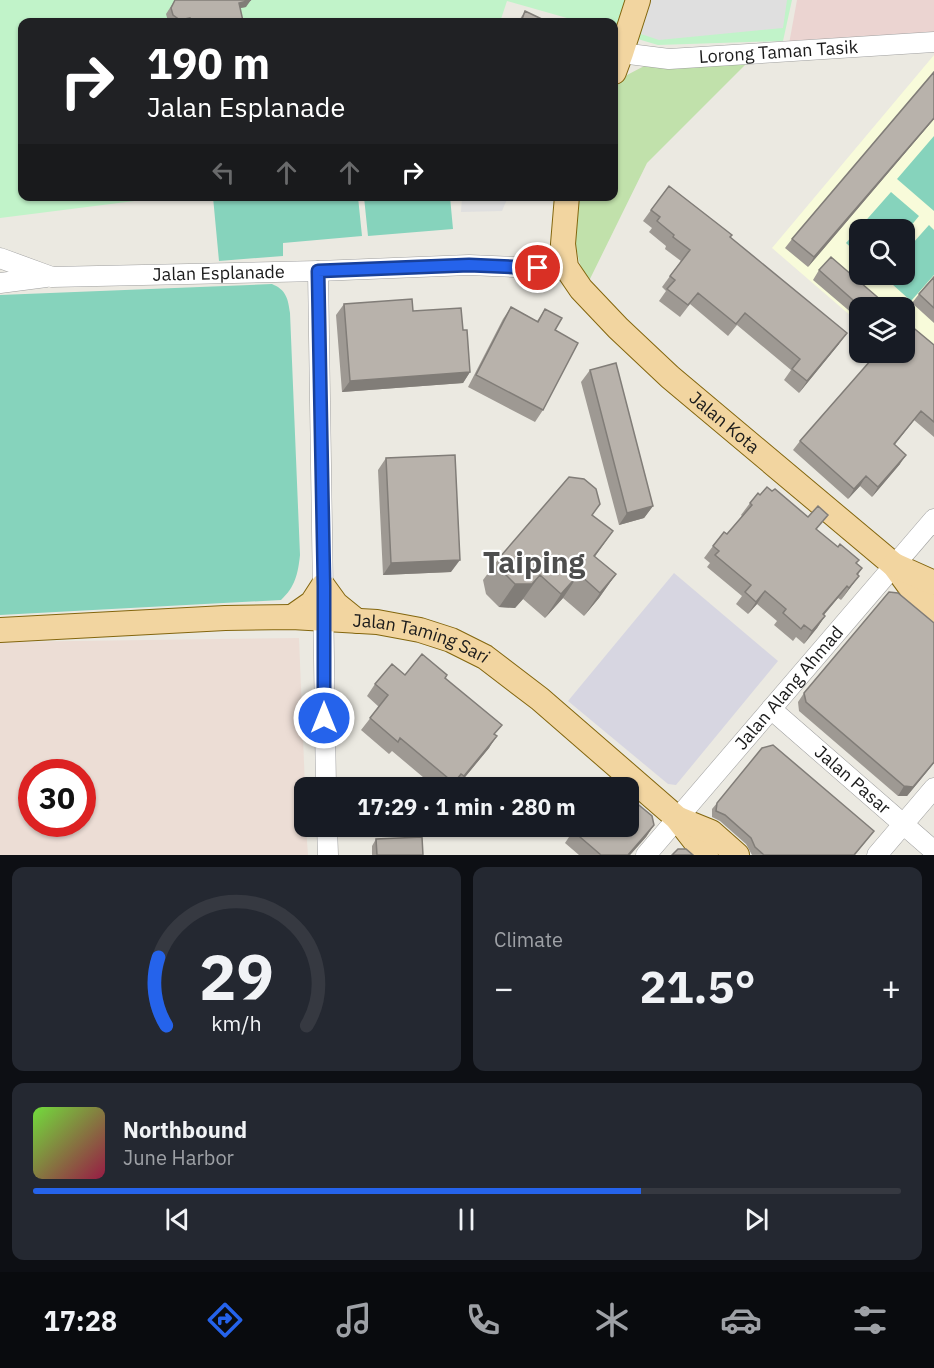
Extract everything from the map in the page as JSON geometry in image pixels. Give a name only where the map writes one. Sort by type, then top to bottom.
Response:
[{"type":"main road","points":[[618,59],[638,0]]},
{"type":"main road","points":[[566,267],[563,244],[567,201]]},
{"type":"main road","name":"Jalan Kota","points":[[566,267],[581,288],[653,362],[894,566],[916,595],[934,611]]},
{"type":"main road","name":"Jalan Kota","points":[[894,566],[934,583]]},
{"type":"main road","points":[[292,617],[312,603],[324,586],[336,604],[357,621]]},
{"type":"main road","name":"Jalan Taming Sari","points":[[0,630],[225,618],[292,617],[398,625],[452,640],[485,657],[571,725],[677,818],[706,855]]},
{"type":"main road","name":"Jalan Taming Sari","points":[[677,818],[711,832],[737,855]]},
{"type":"street","name":"Lorong Taman Tasik","points":[[618,62],[934,42]]},
{"type":"street","name":"Jalan Esplanade","points":[[0,258],[52,277]]},
{"type":"street","name":"Jalan Esplanade","points":[[0,283],[52,277],[469,265],[566,267]]},
{"type":"street","points":[[318,271],[326,777]]},
{"type":"street","name":"Jalan Alang Ahmad","points":[[646,855],[934,519]]},
{"type":"street","name":"Jalan Pasar","points":[[771,709],[934,851]]},
{"type":"street","points":[[877,855],[934,788]]},
{"type":"street","points":[[327,837],[328,855]]},
{"type":"shaded area","points":[[650,0],[787,0],[783,28],[659,40],[641,34]]},
{"type":"shaded area","points":[[797,0],[934,0],[934,35],[789,44]]},
{"type":"shaded area","points":[[934,55],[934,387],[913,363],[915,297],[849,297],[849,314],[772,248]]},
{"type":"shaded area","points":[[462,201],[506,201],[502,211],[461,212]]},
{"type":"shaded area","points":[[674,573],[778,661],[676,785],[668,784],[568,701]]},
{"type":"shaded area","points":[[299,638],[305,777],[294,777],[294,837],[307,837],[308,855],[0,855],[0,642]]},
{"type":"green space","points":[[0,0],[792,0],[783,41],[658,45],[618,33],[618,18],[567,18],[507,1],[501,18],[18,18],[18,201],[134,201],[0,218]]},
{"type":"green space","points":[[753,57],[647,163],[588,283],[577,251],[575,230],[577,201],[618,201],[618,85],[627,75],[650,63]]},
{"type":"green space","points":[[934,136],[934,211],[897,179]]},
{"type":"green space","points":[[891,192],[919,216],[915,221],[915,219],[867,219]]},
{"type":"green space","points":[[213,201],[358,201],[362,236],[283,243],[283,256],[219,261]]},
{"type":"green space","points":[[364,201],[450,201],[453,229],[368,236]]},
{"type":"green space","points":[[929,225],[934,230],[934,275],[915,297],[907,297],[893,285],[915,285],[915,241]]},
{"type":"green space","points":[[272,284],[286,295],[290,313],[300,555],[295,580],[286,595],[281,600],[0,615],[0,295]]},
{"type":"building","points":[[175,0],[251,0],[239,3],[242,18],[177,18],[173,15],[171,8]]},
{"type":"building","points":[[525,11],[540,18],[522,18]]},
{"type":"building","points":[[934,72],[934,118],[814,257],[792,239]]},
{"type":"building","points":[[669,186],[732,235],[730,237],[847,333],[807,381],[792,369],[800,359],[745,313],[736,324],[698,293],[688,305],[667,289],[675,280],[670,276],[690,250],[657,221],[660,217],[651,210]]},
{"type":"building","points":[[831,257],[849,273],[849,285],[863,285],[877,297],[850,297],[819,270]]},
{"type":"building","points":[[934,277],[934,308],[919,294]]},
{"type":"building","points":[[412,299],[413,311],[461,308],[463,330],[467,330],[470,372],[350,381],[344,304]]},
{"type":"building","points":[[511,307],[538,322],[545,309],[562,318],[555,330],[578,343],[543,410],[476,375]]},
{"type":"building","points":[[915,329],[934,345],[934,422],[921,411],[894,444],[906,455],[878,487],[866,476],[854,489],[800,441],[868,363],[915,363]]},
{"type":"building","points":[[616,363],[653,506],[627,513],[590,370]]},
{"type":"building","points":[[455,455],[460,560],[391,563],[386,458]]},
{"type":"building","points":[[569,477],[584,479],[596,489],[600,504],[592,515],[613,531],[594,556],[616,574],[600,593],[579,574],[561,594],[540,575],[532,584],[515,584],[502,571],[500,557]]},
{"type":"building","points":[[767,487],[772,491],[775,489],[808,517],[818,506],[828,515],[816,529],[838,547],[840,544],[859,560],[856,563],[862,568],[857,574],[859,576],[849,588],[847,586],[823,614],[825,616],[812,631],[804,625],[801,629],[783,613],[786,609],[765,591],[756,602],[745,592],[751,585],[715,555],[719,551],[713,546],[724,532],[727,534],[752,505],[750,503],[758,493],[760,495]]},
{"type":"building","points":[[889,592],[898,593],[934,623],[934,762],[913,787],[904,786],[806,702],[804,693]]},
{"type":"building","points":[[422,654],[447,675],[445,678],[502,725],[494,734],[497,736],[464,776],[461,774],[459,777],[447,777],[400,738],[398,742],[370,718],[388,695],[375,684],[392,664],[405,675]]},
{"type":"building","points":[[773,745],[874,831],[854,855],[764,855],[755,847],[751,838],[725,815],[716,811],[717,803],[762,748]]},
{"type":"building","points":[[639,805],[652,816],[654,825],[628,855],[601,855],[580,837],[639,837]]},
{"type":"building","points":[[422,837],[423,855],[377,855],[376,839]]},
{"type":"building","points":[[678,849],[686,849],[693,855],[672,855]]},
{"type":"district","name":"Taiping","points":[[534,563]]},
{"type":"route","points":[[324,718],[318,271],[469,265],[538,268]]}]
